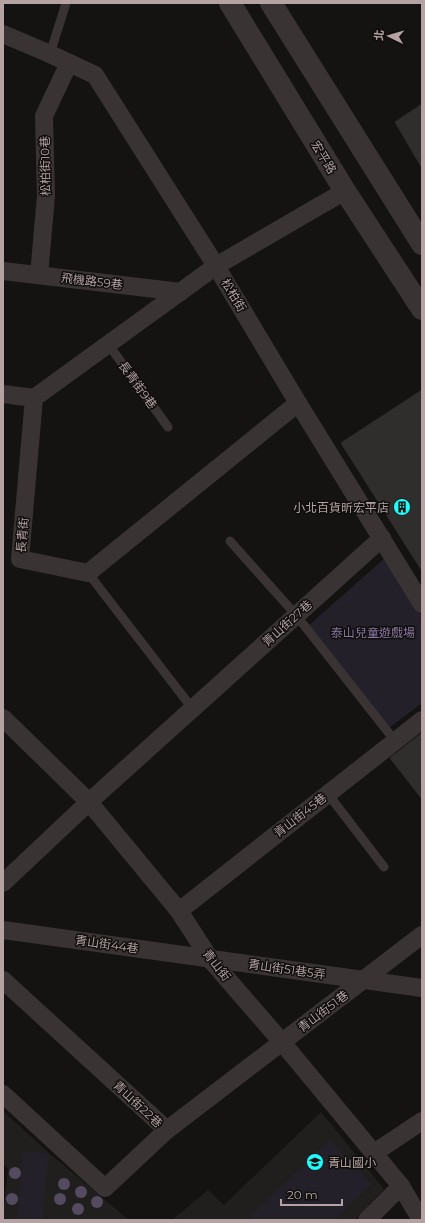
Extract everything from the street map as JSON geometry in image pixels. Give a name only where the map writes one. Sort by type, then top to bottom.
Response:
[{"type":"street","name":"宏平路","points":[[230,3],[345,191],[422,309]]},
{"type":"street","points":[[271,3],[422,244]]},
{"type":"street","name":"松柏街","points":[[3,34],[95,75],[216,266],[298,403],[421,598]]},
{"type":"street","name":"松柏街10巷","points":[[39,275],[46,196],[44,116],[69,63]]},
{"type":"street","points":[[3,394],[34,398],[216,266],[345,191]]},
{"type":"street","name":"飛機路59巷","points":[[3,271],[181,292]]},
{"type":"street","name":"長青街","points":[[34,398],[20,559],[88,573]]},
{"type":"street","points":[[88,573],[298,403]]},
{"type":"street","name":"青山街27巷","points":[[88,802],[382,538]]},
{"type":"street","name":"青山街","points":[[3,718],[88,802],[179,911],[210,959],[282,1041],[401,1186],[421,1220]]},
{"type":"street","name":"青山街45巷","points":[[179,911],[422,720]]},
{"type":"street","points":[[3,883],[88,802]]},
{"type":"street","name":"青山街44巷","points":[[3,930],[210,959]]},
{"type":"street","name":"青山街51巷","points":[[282,1041],[422,935]]},
{"type":"street","name":"青山街51巷5弄","points":[[210,959],[364,980]]},
{"type":"street","name":"青山街22巷","points":[[3,980],[167,1130],[282,1041]]},
{"type":"street","points":[[364,980],[422,988]]},
{"type":"street","points":[[3,1094],[105,1188],[167,1130]]},
{"type":"street","points":[[374,1153],[422,1121]]},
{"type":"street","points":[[367,1220],[401,1186]]},
{"type":"lane","points":[[50,54],[66,3]]},
{"type":"lane","name":"長青街9巷","points":[[108,344],[168,427]]},
{"type":"lane","points":[[230,541],[296,615],[395,741]]},
{"type":"lane","points":[[88,573],[192,708]]},
{"type":"lane","points":[[328,794],[384,867]]},
{"type":"shaded area","points":[[3,1111],[49,1153],[129,1220],[3,1220]]},
{"type":"shaded area","name":"青山國小","points":[[321,1112],[384,1189],[355,1220],[172,1220],[208,1190],[224,1205]]},
{"type":"green space","name":"泰山兒童遊戲場","points":[[385,558],[422,617],[422,703],[389,728],[308,626]]},
{"type":"green space","points":[[329,1140],[372,1184],[334,1220],[255,1220],[251,1216]]},
{"type":"green space","points":[[23,1152],[49,1153],[42,1220],[17,1220]]},
{"type":"building","points":[[422,104],[422,168],[395,122]]},
{"type":"building","name":"小北百貨昕宏平店","points":[[422,390],[422,571],[341,443]]},
{"type":"building","points":[[422,733],[422,799],[390,758]]},
{"type":"place","name":"小北百貨昕宏平店","points":[[402,507]]},
{"type":"place","name":"青山國小","points":[[315,1162]]}]
